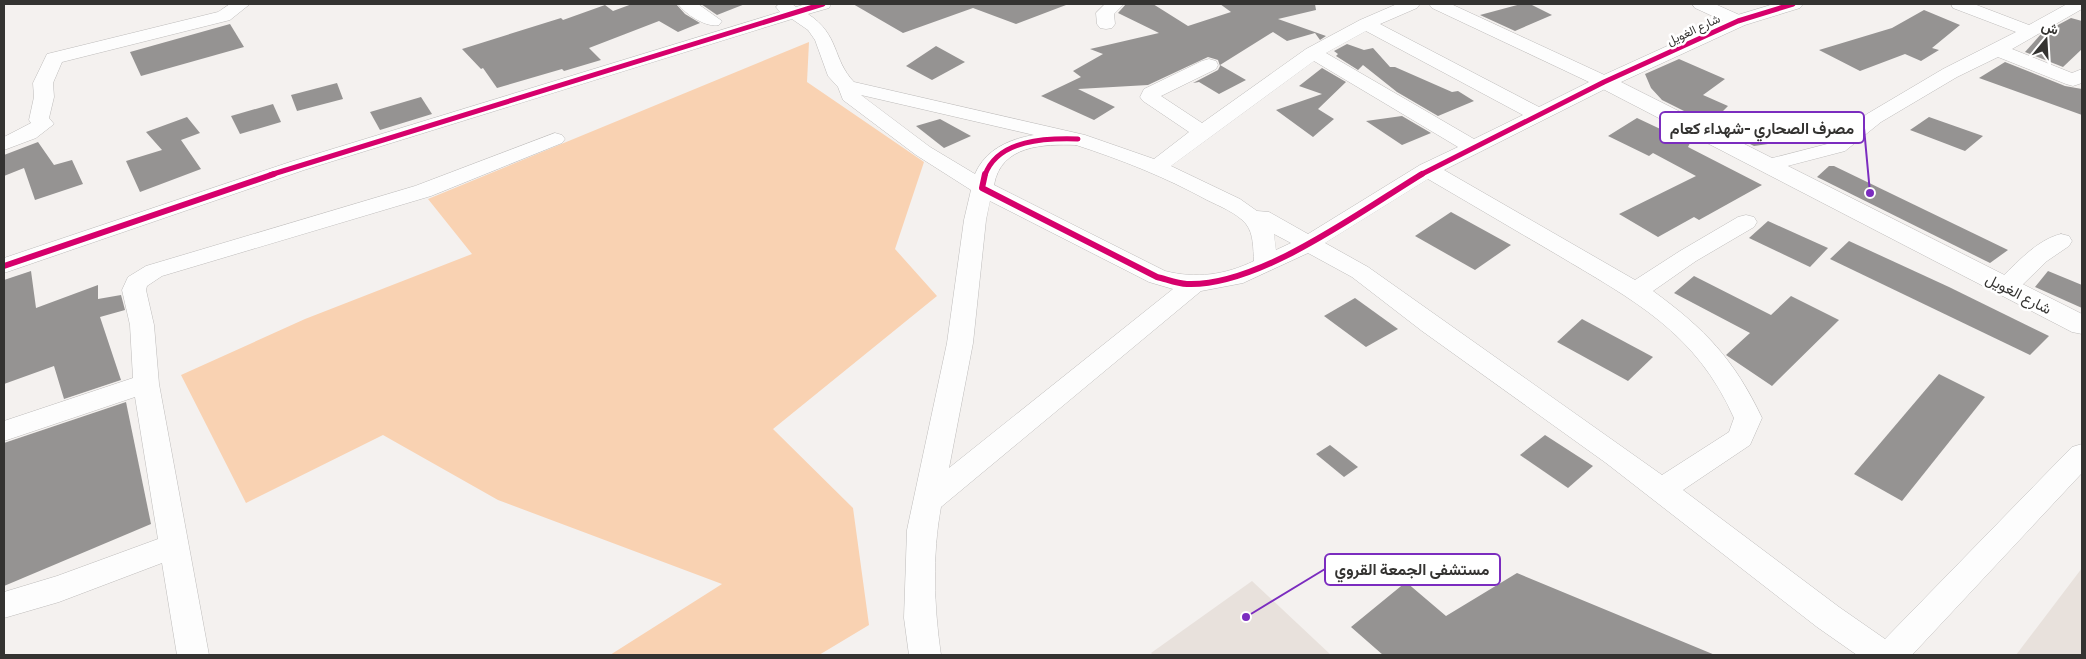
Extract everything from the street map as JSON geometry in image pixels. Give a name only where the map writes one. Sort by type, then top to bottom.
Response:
[{"type":"street","points":[[4,144],[29,134],[44,124],[39,120],[44,97],[43,83],[54,58],[224,16],[241,4]]},
{"type":"street","points":[[687,4],[713,20]]},
{"type":"street","points":[[4,266],[297,166],[786,8],[824,4]]},
{"type":"street","points":[[1106,24],[1105,13],[1116,4]]},
{"type":"street","points":[[1157,167],[1202,132],[1313,53],[1366,24],[1411,4]]},
{"type":"street","points":[[1438,4],[1604,82]]},
{"type":"street","points":[[1702,4],[1738,21]]},
{"type":"street","name":"شارع الغويل","points":[[1604,82],[1738,21],[1793,4]]},
{"type":"street","points":[[1959,4],[2030,31]]},
{"type":"street","points":[[1768,164],[1838,147],[1874,118],[1950,73],[1997,50],[2079,4]]},
{"type":"street","points":[[786,8],[814,26],[824,40],[838,76],[846,86],[850,96],[882,122],[948,168],[982,188],[1157,277],[1184,284],[1235,278],[1266,264],[1309,243],[1428,170],[1604,82]]},
{"type":"street","points":[[1366,24],[1540,115]]},
{"type":"street","points":[[1997,50],[2079,79]]},
{"type":"street","points":[[1313,53],[1474,148]]},
{"type":"street","points":[[1202,132],[1152,99],[1150,94],[1209,65]]},
{"type":"street","name":"شارع الغويل","points":[[1604,82],[2082,325]]},
{"type":"street","points":[[846,86],[1078,139],[1157,167],[1184,179],[1309,243],[1360,272],[1662,489],[1828,617],[1895,654],[2080,462]]},
{"type":"street","points":[[193,655],[146,384],[142,325],[134,290],[136,282],[144,275],[154,271],[423,190],[556,139]]},
{"type":"street","points":[[925,655],[920,618],[922,530],[960,343],[974,220],[986,171],[1001,155],[1012,148],[1037,140],[1078,139]]},
{"type":"street","points":[[1428,170],[1636,291],[1681,324],[1709,351],[1735,389],[1748,418],[1740,438],[1662,489]]},
{"type":"street","points":[[1253,215],[1291,222],[1318,222],[1366,209]]},
{"type":"street","points":[[1253,215],[1262,229],[1266,249],[1266,264]]},
{"type":"street","points":[[1636,291],[1688,256],[1746,222]]},
{"type":"street","points":[[2006,287],[2039,256],[2061,241]]},
{"type":"street","points":[[926,503],[1194,284]]},
{"type":"street","points":[[4,431],[104,396],[146,384]]},
{"type":"street","points":[[4,605],[58,589],[174,546]]},
{"type":"shaded area","points":[[809,42],[807,82],[924,162],[895,249],[937,296],[773,429],[853,508],[869,625],[819,655],[610,655],[722,584],[498,500],[383,435],[246,503],[181,375],[305,319],[472,254],[428,199]]},
{"type":"shaded area","points":[[2082,568],[2082,655],[2016,655]]},
{"type":"shaded area","points":[[1252,581],[1331,655],[1153,655],[1151,653]]},
{"type":"building","points":[[632,4],[676,4],[685,14],[700,23],[678,32],[659,21],[589,48],[601,60],[497,88],[483,68],[481,69],[462,49],[561,18],[563,20],[605,5],[613,11]]},
{"type":"building","points":[[701,4],[745,4],[717,15]]},
{"type":"building","points":[[853,4],[1066,5],[1016,24],[973,8],[903,33]]},
{"type":"building","points":[[1126,4],[1153,4],[1188,26],[1231,12],[1220,4],[1315,4],[1316,10],[1278,19],[1326,36],[1320,40],[1315,33],[1287,41],[1273,32],[1220,65],[1246,80],[1219,94],[1199,82],[1193,83],[1218,70],[1220,66],[1218,60],[1208,57],[1148,85],[1078,89],[1115,107],[1094,120],[1041,96],[1081,77],[1073,71],[1103,54],[1090,49],[1159,33],[1118,13]]},
{"type":"building","points":[[1521,4],[1530,4],[1552,15],[1515,31],[1480,15]]},
{"type":"building","points":[[1924,10],[1960,25],[1932,48],[1939,50],[1921,61],[1905,54],[1860,71],[1819,50],[1892,28]]},
{"type":"building","points":[[2071,18],[2082,21],[2082,49],[2063,67],[2025,52],[2041,34]]},
{"type":"building","points":[[230,24],[244,47],[141,76],[130,52]]},
{"type":"building","points":[[1347,44],[1364,50],[1373,48],[1390,67],[1395,67],[1452,92],[1458,91],[1474,101],[1438,116],[1397,92],[1363,65],[1358,70],[1336,56],[1338,54],[1334,51]]},
{"type":"building","points":[[936,46],[965,62],[932,80],[906,66]]},
{"type":"building","points":[[1679,59],[1725,79],[1703,95],[1728,106],[1723,111],[1781,142],[1754,146],[1662,100],[1651,88],[1645,74]]},
{"type":"building","points":[[2005,62],[2065,86],[2082,89],[2082,115],[1979,78]]},
{"type":"building","points":[[1322,68],[1346,82],[1318,109],[1334,119],[1313,137],[1276,110],[1322,94],[1299,86]]},
{"type":"building","points":[[337,83],[343,99],[297,111],[291,95]]},
{"type":"building","points":[[421,97],[432,114],[380,130],[370,112]]},
{"type":"building","points":[[273,104],[281,122],[240,134],[231,116]]},
{"type":"building","points":[[1402,116],[1431,133],[1402,145],[1366,121]]},
{"type":"building","points":[[187,117],[200,133],[181,140],[201,169],[140,192],[126,161],[162,150],[146,132]]},
{"type":"building","points":[[1929,117],[1983,136],[1965,151],[1910,130]]},
{"type":"building","points":[[1637,118],[1690,143],[1688,147],[1762,185],[1699,220],[1694,217],[1658,237],[1619,214],[1696,176],[1653,153],[1649,156],[1608,136]]},
{"type":"building","points":[[940,119],[971,136],[944,148],[916,126]]},
{"type":"building","points":[[38,142],[54,165],[72,160],[83,184],[35,200],[24,168],[4,176],[4,155]]},
{"type":"building","points":[[1829,166],[1834,166],[2008,250],[1990,263],[1817,177]]},
{"type":"building","points":[[1451,212],[1511,245],[1475,270],[1415,236]]},
{"type":"building","points":[[1768,221],[1828,248],[1810,267],[1749,238]]},
{"type":"building","points":[[1849,241],[2049,336],[2030,355],[1830,259]]},
{"type":"building","points":[[31,271],[36,308],[98,285],[98,299],[121,295],[125,310],[100,317],[121,380],[64,399],[54,366],[4,384],[4,280]]},
{"type":"building","points":[[2048,271],[2082,285],[2082,308],[2035,287]]},
{"type":"building","points":[[1694,276],[1771,315],[1791,296],[1839,320],[1772,386],[1726,355],[1750,333],[1674,293]]},
{"type":"building","points":[[1355,298],[1398,329],[1366,347],[1324,316]]},
{"type":"building","points":[[1582,319],[1653,357],[1628,381],[1557,342]]},
{"type":"building","points":[[1939,374],[1985,397],[1902,501],[1854,474]]},
{"type":"building","points":[[126,402],[151,524],[4,586],[4,443]]},
{"type":"building","points":[[1545,435],[1593,466],[1568,488],[1520,455]]},
{"type":"building","points":[[1330,445],[1358,467],[1344,477],[1316,454]]},
{"type":"building","points":[[1517,573],[1715,655],[1383,655],[1351,627],[1406,582],[1446,616]]},
{"type":"cycle path","points":[[4,266],[297,166],[823,4]]},
{"type":"cycle path","points":[[1078,139],[1040,140],[1016,146],[995,159],[986,172],[982,188],[1157,277],[1184,284],[1235,278],[1309,243],[1428,170],[1604,82],[1738,21],[1793,4]]},
{"type":"place","name":"مصرف الصحاري -شهداء كعام","points":[[1870,193]]},
{"type":"place","name":"مستشفى الجمعة القروي","points":[[1246,617]]}]
